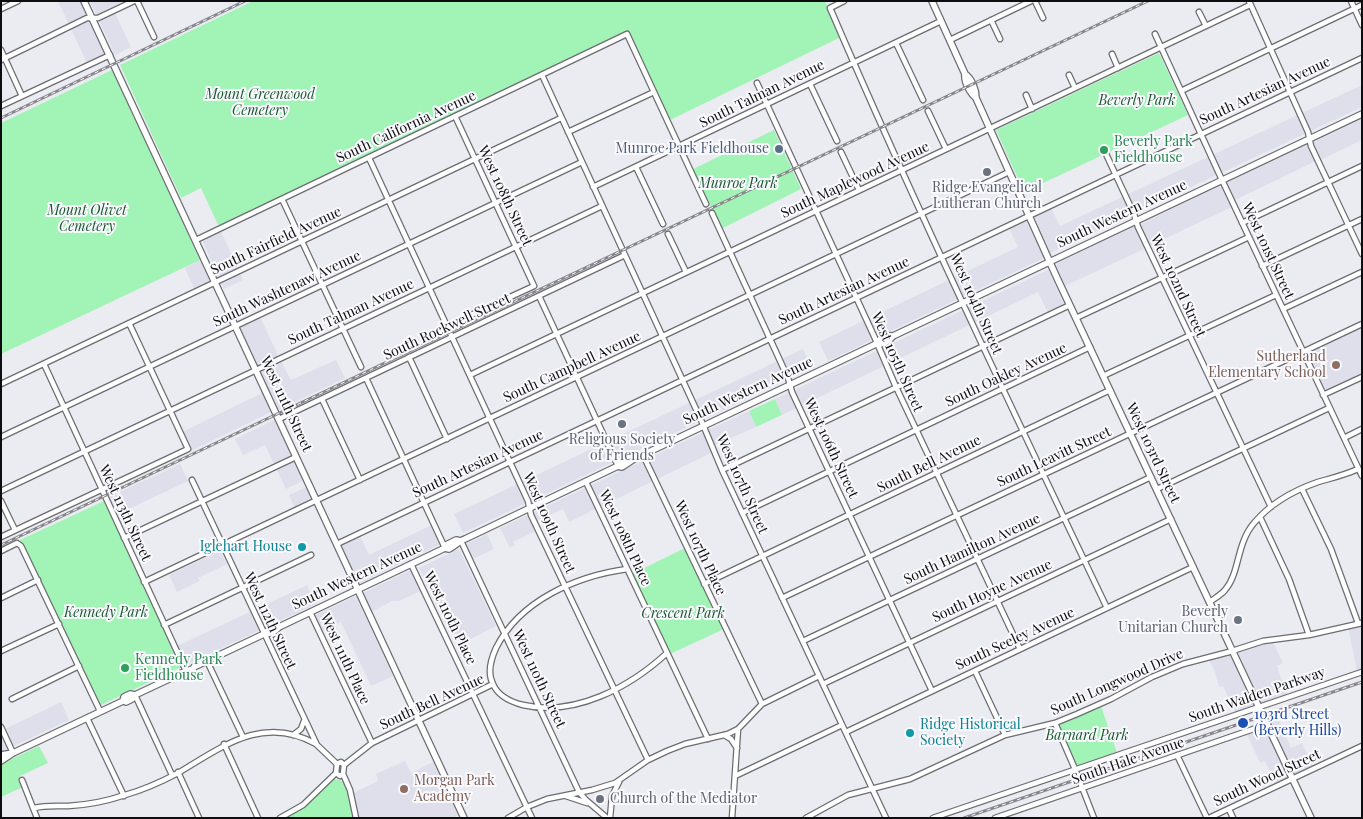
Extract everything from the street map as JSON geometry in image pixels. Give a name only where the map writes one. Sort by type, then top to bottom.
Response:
[{"type":"main road","name":"West 111th Street","points":[[84,1],[464,818]]},
{"type":"main road","name":"West 103rd Street","points":[[932,1],[965,74],[969,76],[976,93],[976,98],[1050,262],[1311,818]]},
{"type":"main road","name":"South Western Avenue","points":[[1,762],[13,753],[123,701],[126,702],[135,695],[186,671],[192,666],[194,667],[264,634],[270,634],[279,627],[310,612],[445,548],[449,549],[458,545],[461,541],[618,466],[622,466],[630,460],[876,344],[881,344],[893,336],[1362,114]]},
{"type":"main road","name":"South Western Avenue","points":[[1,755],[13,753]]},
{"type":"street","points":[[1,9],[18,1]]},
{"type":"street","points":[[3,59],[87,18],[98,18],[136,1],[154,37]]},
{"type":"street","name":"West 104th Street","points":[[844,1],[830,8],[853,63],[982,346],[1106,608]]},
{"type":"street","points":[[950,40],[1033,1],[1043,18]]},
{"type":"street","points":[[1351,1],[1362,26]]},
{"type":"street","points":[[1249,3],[1308,132],[1311,146],[1362,254]]},
{"type":"street","name":"South Maplewood Avenue","points":[[470,375],[1206,26],[1249,3]]},
{"type":"street","points":[[1182,91],[1362,5]]},
{"type":"street","points":[[1199,12],[1206,26]]},
{"type":"street","points":[[991,20],[1000,38]]},
{"type":"street","name":"South Talman Avenue","points":[[594,187],[941,21]]},
{"type":"street","name":"South California Avenue","points":[[196,240],[627,34],[654,92]]},
{"type":"street","name":"West 101st Street","points":[[1155,34],[1362,476]]},
{"type":"street","points":[[896,43],[923,100]]},
{"type":"street","points":[[1,50],[3,59],[22,96]]},
{"type":"street","points":[[1,106],[110,54]]},
{"type":"street","points":[[1112,54],[1118,68]]},
{"type":"street","name":"South Artesian Avenue","points":[[337,544],[1362,58]]},
{"type":"street","name":"West 107th Street","points":[[542,75],[704,426],[722,470],[886,818]]},
{"type":"street","points":[[1069,75],[1075,88]]},
{"type":"street","name":"West 105th Street","points":[[757,83],[876,344],[1020,649]]},
{"type":"street","points":[[810,84],[837,141]]},
{"type":"street","points":[[568,132],[654,92],[706,204]]},
{"type":"street","points":[[1026,95],[1032,108]]},
{"type":"street","points":[[928,111],[946,149]]},
{"type":"street","name":"West 108th Street","points":[[455,116],[534,286]]},
{"type":"street","name":"South Fairfield Avenue","points":[[1,384],[561,118]]},
{"type":"street","points":[[841,152],[859,190]]},
{"type":"street","name":"West 102nd Street","points":[[1106,154],[1189,336],[1271,508]]},
{"type":"street","name":"West 109th Street","points":[[369,158],[528,501],[531,515],[648,760]]},
{"type":"street","name":"South Washtenaw Avenue","points":[[1,438],[582,162]]},
{"type":"street","points":[[1242,223],[1362,166]]},
{"type":"street","points":[[636,167],[663,224]]},
{"type":"street","name":"South Campbell Avenue","points":[[144,582],[1009,172]]},
{"type":"street","points":[[282,199],[361,367]]},
{"type":"street","name":"South Talman Avenue","points":[[1,491],[602,206]]},
{"type":"street","name":"West 106th Street","points":[[712,214],[932,691]]},
{"type":"street","points":[[1262,266],[1362,219]]},
{"type":"street","points":[[668,234],[686,272]]},
{"type":"street","points":[[1076,318],[1249,238]]},
{"type":"street","name":"South Rockwell Street","points":[[279,419],[625,255]]},
{"type":"street","points":[[1283,309],[1362,272]]},
{"type":"street","name":"South Rockwell Street","points":[[447,326],[534,286]]},
{"type":"street","points":[[1103,376],[1276,295]]},
{"type":"street","points":[[539,296],[618,466]]},
{"type":"street","points":[[722,470],[1070,305]]},
{"type":"street","points":[[1,537],[188,449],[129,323]]},
{"type":"street","name":"South Leavitt Street","points":[[782,598],[1362,324]]},
{"type":"street","name":"South Oakley Avenue","points":[[742,513],[1090,347]]},
{"type":"street","points":[[409,358],[447,439]]},
{"type":"street","name":"West 113th Street","points":[[44,364],[186,671]]},
{"type":"street","points":[[1323,395],[1362,377]]},
{"type":"street","points":[[366,378],[445,548]]},
{"type":"street","name":"South Bell Avenue","points":[[704,584],[1110,390]]},
{"type":"street","points":[[322,399],[360,480]]},
{"type":"street","points":[[1156,489],[1329,408]]},
{"type":"street","points":[[1344,438],[1362,429]]},
{"type":"street","name":"West 107th Place","points":[[643,454],[762,704]]},
{"type":"street","points":[[124,538],[296,457]]},
{"type":"street","points":[[1210,602],[1226,589],[1230,582],[1242,542],[1260,517],[1302,489],[1358,469]]},
{"type":"street","name":"South Hamilton Avenue","points":[[803,641],[1151,477]]},
{"type":"street","name":"West 112th Street","points":[[192,480],[317,745],[337,764]]},
{"type":"street","name":"West 108th Place","points":[[586,482],[708,739]]},
{"type":"street","points":[[1302,489],[1331,549],[1360,623]]},
{"type":"street","points":[[1,500],[15,530]]},
{"type":"street","points":[[1260,517],[1289,579],[1309,635]]},
{"type":"street","name":"South Hoyne Avenue","points":[[823,684],[1171,519]]},
{"type":"street","name":"West 110th Street","points":[[461,541],[579,792],[591,805],[609,818]]},
{"type":"street","points":[[1,551],[19,543],[100,712]]},
{"type":"street","points":[[164,625],[311,555]]},
{"type":"street","name":"West 110th Place","points":[[411,564],[532,818]]},
{"type":"street","name":"South Seeley Avenue","points":[[846,732],[1193,567]]},
{"type":"street","points":[[493,684],[490,671],[492,660],[505,633],[516,620],[536,603],[565,586],[598,574],[627,569]]},
{"type":"street","points":[[1,598],[38,580]]},
{"type":"street","name":"West 111th Place","points":[[310,612],[372,743]]},
{"type":"street","name":"South Longwood Drive","points":[[806,818],[842,797],[910,780],[1006,735],[1055,723],[1104,702],[1167,670],[1262,641],[1309,635],[1360,623]]},
{"type":"street","points":[[1,651],[59,624]]},
{"type":"street","name":"South Bell Avenue","points":[[344,765],[372,743],[493,684],[497,691],[508,699],[520,704],[540,707],[581,703],[614,689],[640,675],[667,653]]},
{"type":"street","points":[[207,661],[243,737]]},
{"type":"street","points":[[12,699],[79,666]]},
{"type":"street","points":[[975,671],[1006,735]]},
{"type":"street","name":"South Walden Parkway","points":[[933,818],[1362,672]]},
{"type":"street","points":[[609,818],[615,787],[648,760],[667,751],[724,735],[738,729],[762,704],[819,676]]},
{"type":"street","points":[[135,695],[172,776]]},
{"type":"street","points":[[87,718],[124,796]]},
{"type":"street","points":[[293,735],[301,729],[304,719]]},
{"type":"street","points":[[1055,723],[1076,768],[1094,818]]},
{"type":"street","name":"South Hale Avenue","points":[[995,818],[1268,724]]},
{"type":"street","points":[[734,776],[842,725]]},
{"type":"street","points":[[1,727],[13,753]]},
{"type":"street","points":[[732,818],[738,729]]},
{"type":"street","points":[[34,808],[94,803],[124,796],[172,776],[224,744],[243,737],[268,733],[293,735],[317,745]]},
{"type":"street","points":[[724,735],[731,739],[737,748]]},
{"type":"street","points":[[224,744],[258,818]]},
{"type":"street","name":"South Wood Street","points":[[1208,818],[1362,746]]},
{"type":"street","points":[[1177,755],[1208,818]]},
{"type":"street","points":[[280,818],[302,804],[336,773],[337,764],[341,762],[344,765],[343,774],[350,790],[356,818]]},
{"type":"street","points":[[178,772],[199,818]]},
{"type":"street","points":[[336,773],[340,776],[343,774]]},
{"type":"street","points":[[22,780],[37,818]]},
{"type":"street","points":[[508,818],[527,807],[564,795],[601,788],[620,781]]},
{"type":"street","points":[[564,795],[591,805]]},
{"type":"street","points":[[1229,809],[1233,818]]},
{"type":"shaded area","points":[[58,1],[81,1],[106,54],[87,63]]},
{"type":"shaded area","points":[[90,1],[133,1],[114,11],[131,47],[115,55]]},
{"type":"shaded area","points":[[1362,85],[1362,107],[1050,253],[1033,214],[1050,206],[1060,226]]},
{"type":"shaded area","points":[[1362,119],[1362,140],[1320,160],[1312,143]]},
{"type":"shaded area","points":[[1309,145],[1316,161],[1233,201],[1225,184]]},
{"type":"shaded area","points":[[1222,185],[1232,207],[1149,246],[1139,225]]},
{"type":"shaded area","points":[[1025,218],[1044,258],[828,361],[819,342],[1018,247],[1008,226]]},
{"type":"shaded area","points":[[1135,226],[1146,248],[1065,286],[1056,266],[1058,263]]},
{"type":"shaded area","points":[[219,227],[243,280],[224,289],[200,236]]},
{"type":"shaded area","points":[[200,260],[212,286],[196,293],[185,268]]},
{"type":"shaded area","points":[[1048,270],[1064,304],[1048,313],[1038,292],[782,415],[775,399]]},
{"type":"shaded area","points":[[260,317],[279,357],[258,367],[240,327]]},
{"type":"shaded area","name":"Sutherland Elementary School","points":[[1362,326],[1362,374],[1324,392],[1306,353]]},
{"type":"shaded area","points":[[803,349],[812,368],[463,533],[454,514]]},
{"type":"shaded area","points":[[336,360],[345,378],[278,410],[260,371],[281,361],[291,380]]},
{"type":"shaded area","points":[[262,393],[271,412],[189,452],[180,433]]},
{"type":"shaded area","points":[[749,411],[756,427],[715,445],[717,450],[569,522],[563,509],[535,522],[538,530],[513,542],[515,545],[510,548],[500,528]]},
{"type":"shaded area","points":[[276,419],[304,480],[286,489],[265,445],[243,455],[235,439]]},
{"type":"shaded area","points":[[180,464],[188,481],[118,514],[109,497]]},
{"type":"shaded area","points":[[307,487],[313,500],[295,508],[289,495]]},
{"type":"shaded area","points":[[434,524],[443,543],[358,584],[339,543],[359,534],[369,555]]},
{"type":"shaded area","points":[[487,534],[494,549],[471,560],[464,545]]},
{"type":"shaded area","points":[[459,549],[496,626],[457,646],[419,568]]},
{"type":"shaded area","points":[[220,551],[227,564],[198,578],[200,581],[177,592],[169,575]]},
{"type":"shaded area","points":[[413,569],[423,590],[399,601],[392,601],[371,612],[363,593]]},
{"type":"shaded area","points":[[307,585],[316,604],[181,667],[173,648]]},
{"type":"shaded area","points":[[356,596],[393,676],[371,686],[341,622],[320,632],[313,616]]},
{"type":"shaded area","points":[[1362,625],[1362,669],[1357,671],[1348,627]]},
{"type":"shaded area","points":[[1273,642],[1283,663],[1277,666],[1287,695],[1261,704],[1237,651]]},
{"type":"shaded area","points":[[1231,652],[1256,706],[1235,712],[1223,686],[1219,687],[1215,672],[1208,658]]},
{"type":"shaded area","points":[[61,702],[69,720],[1,752],[1,731]]},
{"type":"shaded area","points":[[1278,718],[1291,748],[1302,743],[1313,766],[1295,774],[1269,720]]},
{"type":"shaded area","points":[[1265,727],[1290,778],[1276,785],[1265,761],[1260,763],[1247,734]]},
{"type":"shaded area","name":"Morgan Park Academy","points":[[405,761],[411,773],[433,762],[458,815],[454,818],[286,818],[311,800],[329,782],[338,779],[343,781],[349,795],[378,781],[376,774]]},
{"type":"green space","name":"Mount Greenwood Cemetery","points":[[253,1],[825,1],[841,37],[668,121],[628,33],[219,227],[201,188],[181,198],[120,65]]},
{"type":"green space","name":"Beverly Park","points":[[1159,53],[1188,115],[1024,192],[996,130]]},
{"type":"green space","name":"Mount Olivet Cemetery","points":[[112,70],[200,260],[1,354],[1,123]]},
{"type":"green space","name":"Munroe Park","points":[[774,130],[801,189],[721,229],[693,169]]},
{"type":"green space","points":[[775,399],[782,415],[756,427],[749,411]]},
{"type":"green space","name":"Kennedy Park","points":[[104,501],[181,667],[99,706],[20,540]]},
{"type":"green space","name":"Crescent Park","points":[[685,548],[724,629],[670,654],[632,574]]},
{"type":"green space","name":"Barnard Park","points":[[1101,706],[1117,753],[1077,767],[1058,725]]},
{"type":"green space","points":[[39,746],[48,763],[20,776],[25,786],[1,797],[1,764]]},
{"type":"green space","points":[[334,779],[340,780],[347,788],[351,800],[353,818],[286,818],[311,800]]},
{"type":"railway","points":[[1,118],[245,1]]},
{"type":"railway","points":[[1,545],[1148,1]]},
{"type":"railway","points":[[964,818],[1362,682]]},
{"type":"place","name":"Munroe Park Fieldhouse","points":[[779,149]]},
{"type":"place","name":"Beverly Park Fieldhouse","points":[[1104,150]]},
{"type":"place","name":"Ridge Evangelical Lutheran Church","points":[[987,172]]},
{"type":"place","name":"Sutherland Elementary School","points":[[1336,365]]},
{"type":"place","name":"Religious Society of Friends","points":[[622,424]]},
{"type":"place","name":"Iglehart House","points":[[302,547]]},
{"type":"place","name":"Beverly Unitarian Church","points":[[1238,620]]},
{"type":"place","name":"Kennedy Park Fieldhouse","points":[[125,668]]},
{"type":"place","name":"103rd Street (Beverly Hills)","points":[[1243,723]]},
{"type":"place","name":"Ridge Historical Society","points":[[910,733]]},
{"type":"place","name":"Morgan Park Academy","points":[[404,789]]},
{"type":"place","name":"Church of the Mediator","points":[[600,799]]}]
